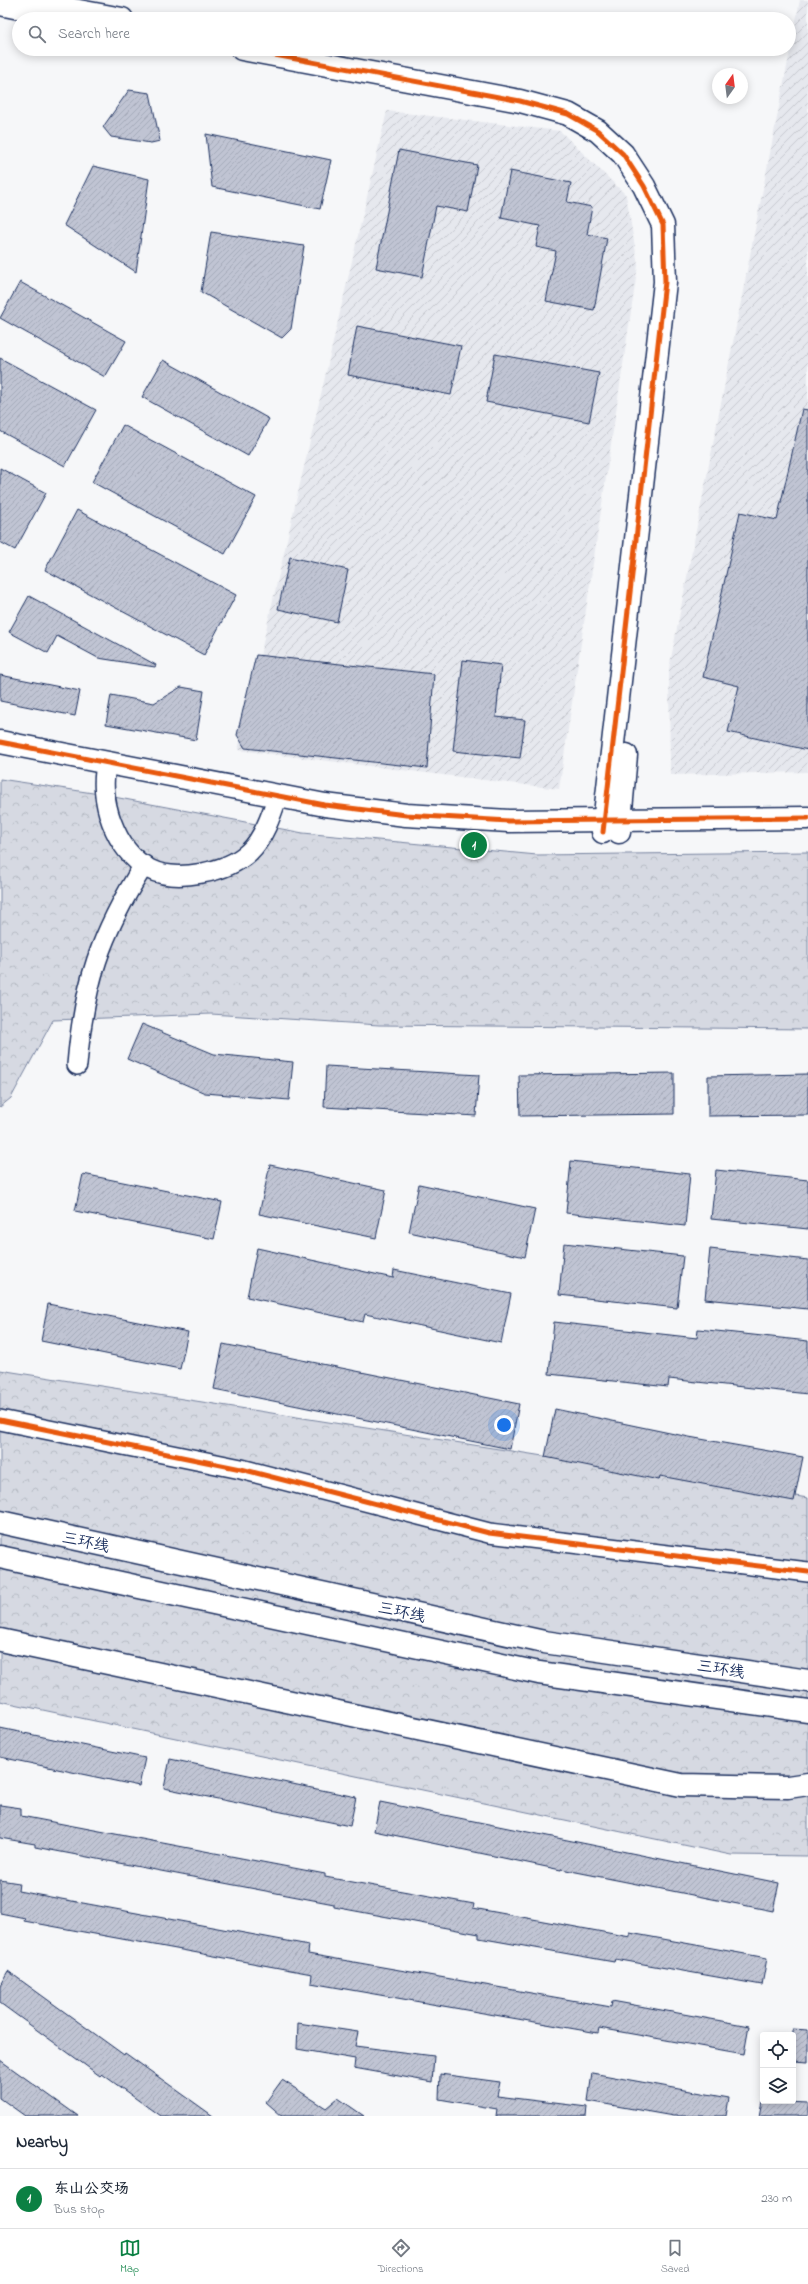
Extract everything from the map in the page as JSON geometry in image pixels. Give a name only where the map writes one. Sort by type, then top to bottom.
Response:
[{"type":"main road","points":[[19,0],[84,12]]},
{"type":"main road","points":[[0,4],[43,12]]},
{"type":"main road","points":[[279,56],[520,101],[568,114],[598,131],[623,154],[644,186],[663,226],[665,282],[611,826]]},
{"type":"main road","points":[[322,56],[522,93],[571,107],[603,124],[629,149],[651,182],[671,224],[673,282],[611,826]]},
{"type":"main road","points":[[0,742],[105,768]]},
{"type":"main road","points":[[0,754],[105,768],[276,800],[325,804],[406,815],[611,826],[808,833]]},
{"type":"main road","points":[[611,826],[808,818]]},
{"type":"main road","name":"三环线","points":[[0,1522],[544,1642],[808,1681]]},
{"type":"main road","name":"三环线","points":[[0,1557],[539,1673],[808,1711]]},
{"type":"main road","points":[[0,1562],[27,1563]]},
{"type":"main road","points":[[0,1640],[681,1785],[788,1787],[808,1784]]},
{"type":"street","points":[[105,768],[106,806],[117,833],[130,854],[149,869],[181,876],[199,874],[227,866],[250,852],[261,835],[276,800]]},
{"type":"street","points":[[77,1065],[80,1022],[98,954],[110,924],[144,865]]},
{"type":"street","points":[[0,1420],[241,1469],[489,1533],[808,1572]]},
{"type":"shaded area","points":[[800,0],[808,0],[808,772],[670,775],[669,669],[789,56],[796,56],[796,20]]},
{"type":"shaded area","points":[[387,111],[560,131],[626,195],[638,265],[559,789],[238,750]]},
{"type":"green space","points":[[0,779],[93,793],[303,833],[537,855],[808,852],[808,1029],[379,1025],[211,1014],[53,1020],[11,1098],[0,1107]]},
{"type":"green space","points":[[0,1370],[808,1498],[808,1856],[731,1855],[0,1701]]},
{"type":"building","points":[[129,90],[150,93],[160,141],[151,143],[111,137],[103,127]]},
{"type":"building","points":[[206,134],[331,160],[320,209],[212,187]]},
{"type":"building","points":[[399,150],[477,165],[468,212],[436,206],[422,277],[376,268]]},
{"type":"building","points":[[93,166],[149,179],[136,272],[64,225]]},
{"type":"building","points":[[510,171],[571,183],[567,202],[592,207],[587,234],[607,238],[594,310],[546,301],[556,251],[536,247],[540,226],[501,218]]},
{"type":"building","points":[[211,232],[304,246],[291,329],[282,338],[201,292]]},
{"type":"building","points":[[20,282],[126,341],[105,377],[0,318]]},
{"type":"building","points":[[357,326],[461,346],[451,395],[348,375]]},
{"type":"building","points":[[495,354],[599,373],[589,422],[486,402]]},
{"type":"building","points":[[0,358],[96,410],[65,466],[0,431]]},
{"type":"building","points":[[163,360],[269,419],[248,456],[142,397]]},
{"type":"building","points":[[802,409],[808,410],[808,750],[728,732],[739,686],[703,677],[740,512],[777,520]]},
{"type":"building","points":[[123,425],[256,497],[225,554],[92,482]]},
{"type":"building","points":[[0,468],[46,493],[15,550],[0,542]]},
{"type":"building","points":[[77,510],[236,595],[204,655],[45,570]]},
{"type":"building","points":[[290,557],[348,570],[337,622],[278,609]]},
{"type":"building","points":[[29,596],[156,665],[155,667],[98,658],[57,636],[48,653],[9,632]]},
{"type":"building","points":[[256,655],[434,674],[427,768],[245,748],[237,735]]},
{"type":"building","points":[[463,660],[501,665],[496,717],[525,720],[520,758],[453,751]]},
{"type":"building","points":[[0,675],[80,691],[75,716],[0,701]]},
{"type":"building","points":[[181,687],[204,691],[196,740],[106,724],[111,695],[154,703]]},
{"type":"building","points":[[142,1024],[214,1054],[293,1062],[289,1100],[205,1093],[127,1059]]},
{"type":"building","points":[[326,1066],[479,1075],[476,1116],[324,1107]]},
{"type":"building","points":[[674,1073],[674,1114],[520,1116],[519,1075]]},
{"type":"building","points":[[808,1074],[808,1115],[708,1116],[708,1076]]},
{"type":"building","points":[[571,1161],[690,1174],[685,1226],[566,1213]]},
{"type":"building","points":[[270,1165],[386,1190],[376,1238],[259,1214]]},
{"type":"building","points":[[716,1170],[808,1180],[808,1229],[711,1219]]},
{"type":"building","points":[[83,1174],[222,1202],[214,1239],[75,1211]]},
{"type":"building","points":[[419,1184],[535,1209],[525,1257],[409,1232]]},
{"type":"building","points":[[564,1243],[683,1256],[677,1308],[559,1295]]},
{"type":"building","points":[[257,1248],[393,1278],[394,1270],[511,1294],[501,1343],[365,1314],[363,1322],[247,1297]]},
{"type":"building","points":[[710,1249],[808,1260],[808,1309],[705,1299]]},
{"type":"building","points":[[48,1304],[188,1332],[180,1369],[41,1341]]},
{"type":"building","points":[[554,1322],[697,1338],[698,1329],[808,1341],[808,1394],[669,1379],[668,1387],[549,1374]]},
{"type":"building","points":[[223,1344],[519,1404],[510,1449],[214,1389]]},
{"type":"building","points":[[555,1409],[689,1437],[803,1457],[794,1501],[660,1476],[659,1480],[545,1457]]},
{"type":"building","points":[[0,1728],[145,1758],[139,1786],[0,1757]]},
{"type":"building","points":[[170,1759],[356,1797],[350,1826],[164,1788]]},
{"type":"building","points":[[380,1802],[779,1883],[773,1911],[561,1870],[374,1831]]},
{"type":"building","points":[[0,1805],[21,1808],[21,1816],[325,1874],[325,1877],[474,1904],[473,1908],[630,1937],[630,1933],[767,1958],[762,1985],[615,1959],[614,1962],[479,1938],[479,1934],[334,1907],[334,1904],[35,1847],[35,1844],[0,1838]]},
{"type":"building","points":[[0,1880],[19,1883],[18,1891],[309,1945],[308,1954],[611,2007],[612,2001],[749,2026],[744,2054],[599,2028],[598,2033],[311,1983],[312,1974],[24,1921],[25,1918],[0,1913]]},
{"type":"building","points":[[8,1971],[124,2055],[125,2053],[213,2116],[160,2116],[102,2074],[100,2076],[0,2003],[0,1985]]},
{"type":"building","points":[[298,2023],[358,2032],[355,2046],[434,2056],[432,2082],[354,2068],[355,2059],[297,2049]]},
{"type":"building","points":[[793,2029],[808,2030],[808,2062],[796,2061],[796,2032],[793,2032]]},
{"type":"building","points":[[0,2060],[78,2116],[25,2116],[0,2098]]},
{"type":"building","points":[[592,2073],[729,2098],[726,2116],[673,2116],[588,2101]]},
{"type":"building","points":[[440,2074],[500,2082],[497,2096],[587,2107],[586,2116],[496,2116],[497,2109],[439,2099]]},
{"type":"building","points":[[282,2080],[326,2108],[338,2098],[364,2116],[282,2116],[266,2102]]},
{"type":"building","points":[[808,2103],[808,2116],[759,2116],[761,2104]]},
{"type":"cycle path","points":[[279,56],[520,101],[568,114],[598,131],[623,154],[644,186],[663,225],[665,282],[603,832]]},
{"type":"cycle path","points":[[0,742],[325,805],[406,815],[509,821],[808,818]]},
{"type":"cycle path","points":[[0,1420],[241,1469],[489,1533],[808,1572]]},
{"type":"place","name":"东山公交场","points":[[474,845]]}]
